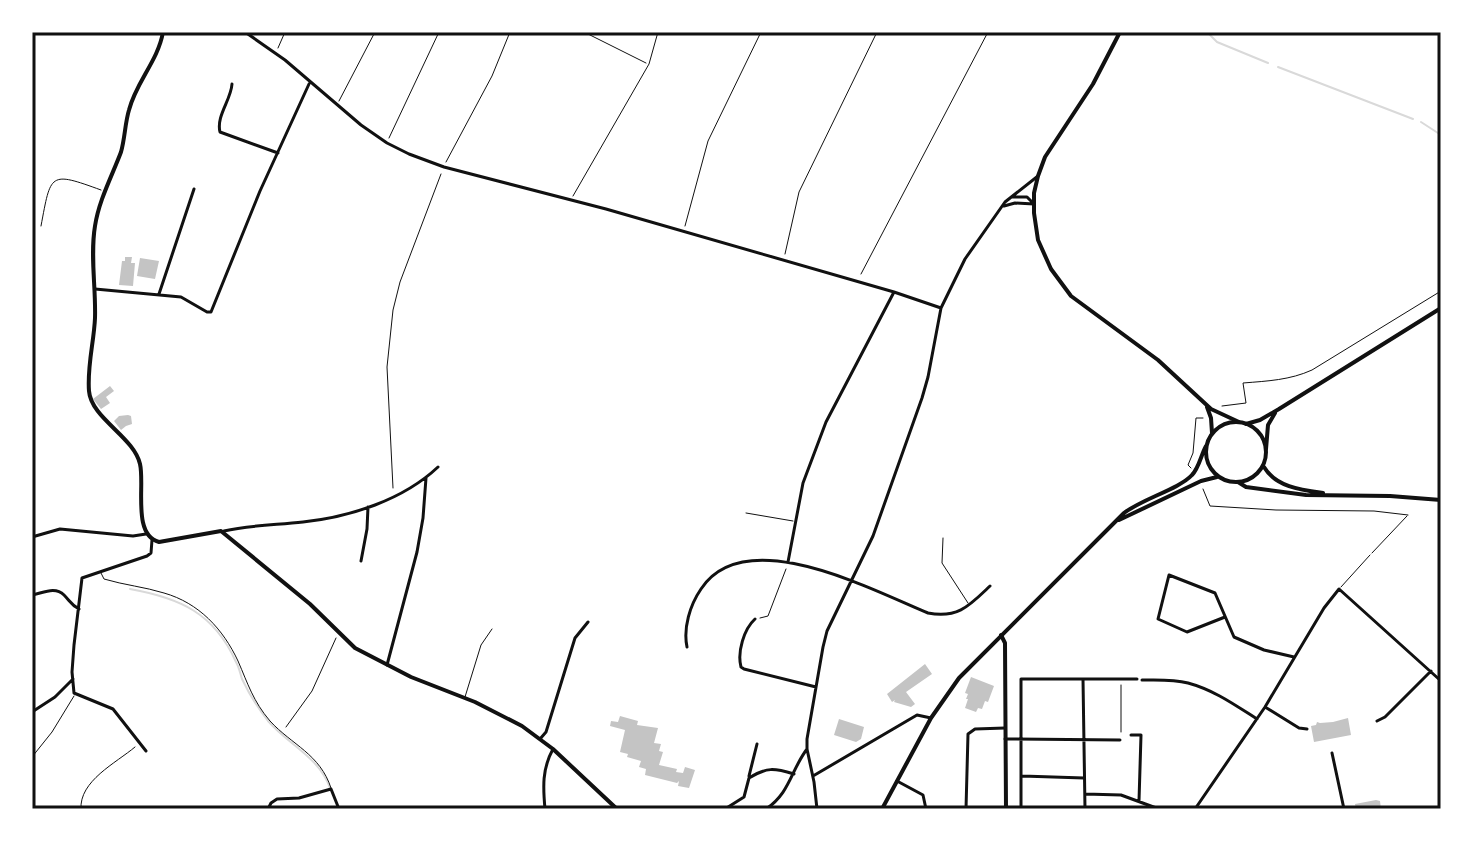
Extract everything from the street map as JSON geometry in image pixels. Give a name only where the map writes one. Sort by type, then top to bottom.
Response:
[{"type":"street","points":[[163,32],[157,54],[132,101],[122,149],[99,208],[94,230],[95,320],[90,399],[139,460],[146,534],[159,542],[249,526],[313,521],[348,514],[395,495],[426,478],[438,467]]},
{"type":"street","points":[[245,32],[276,53],[361,125],[409,154],[444,167],[858,281],[941,308]]},
{"type":"street","points":[[1120,32],[1087,93],[1049,150],[1038,176],[1034,221],[1040,247],[1064,289],[1081,305],[1158,360],[1206,405],[1253,427],[1260,434],[1266,449]]},
{"type":"street","points":[[95,289],[181,297],[207,312],[212,311],[310,82]]},
{"type":"street","points":[[232,84],[218,124],[220,132],[278,153]]},
{"type":"street","points":[[817,809],[807,749],[827,631],[873,536],[922,398],[941,308],[965,259],[1005,202],[1038,176]]},
{"type":"street","points":[[159,294],[194,189]]},
{"type":"street","points":[[1012,197],[1027,197],[1034,204]]},
{"type":"street","points":[[1004,206],[1034,204]]},
{"type":"street","points":[[788,563],[803,483],[826,422],[894,292]]},
{"type":"street","points":[[1246,424],[1279,409],[1441,308]]},
{"type":"street","points":[[1206,405],[1212,433]]},
{"type":"street","points":[[1206,446],[1207,462],[1219,477],[1238,482],[1252,477],[1263,465],[1268,425],[1279,409]]},
{"type":"street","points":[[882,809],[931,718],[959,678],[1128,509],[1190,477],[1212,433],[1222,425],[1239,422]]},
{"type":"street","points":[[1263,465],[1270,476],[1280,482],[1329,494]]},
{"type":"street","points":[[1117,521],[1201,481],[1219,477]]},
{"type":"street","points":[[387,665],[419,544],[426,478]]},
{"type":"street","points":[[1238,482],[1246,487],[1306,495],[1441,500]]},
{"type":"street","points":[[361,561],[368,507]]},
{"type":"street","points":[[32,537],[60,529],[133,536],[146,534]]},
{"type":"street","points":[[221,531],[310,604],[355,648],[515,722],[553,749],[617,809]]},
{"type":"street","points":[[146,751],[113,709],[74,693],[73,679],[82,578],[147,556],[151,553],[152,540]]},
{"type":"street","points":[[687,647],[685,634],[691,610],[702,587],[713,574],[746,560],[764,559],[821,570],[928,613],[944,615],[970,606],[990,586]]},
{"type":"street","points":[[1225,617],[1187,632],[1158,619],[1169,575],[1215,593],[1234,637],[1264,650],[1294,657]]},
{"type":"street","points":[[1195,809],[1265,707],[1324,608],[1339,589],[1441,681]]},
{"type":"street","points":[[32,595],[58,591],[79,609]]},
{"type":"street","points":[[755,619],[747,626],[739,659],[741,667],[816,687]]},
{"type":"street","points":[[540,739],[546,732],[575,638],[588,622]]},
{"type":"street","points":[[1001,635],[1005,643],[1006,809]]},
{"type":"street","points":[[1377,721],[1385,717],[1431,671]]},
{"type":"street","points":[[32,712],[55,697],[73,679]]},
{"type":"street","points":[[1021,809],[1021,679],[1172,681],[1218,694],[1257,719]]},
{"type":"street","points":[[1083,679],[1085,809]]},
{"type":"street","points":[[1265,707],[1299,728],[1307,729]]},
{"type":"street","points":[[813,776],[917,715],[931,718]]},
{"type":"street","points":[[966,809],[968,734],[975,729],[1005,728]]},
{"type":"street","points":[[1131,735],[1141,735],[1139,801]]},
{"type":"street","points":[[1005,739],[1120,740]]},
{"type":"street","points":[[725,809],[744,797],[757,744]]},
{"type":"street","points":[[545,809],[543,777],[553,749]]},
{"type":"street","points":[[766,809],[782,796],[807,749]]},
{"type":"street","points":[[1332,753],[1344,809]]},
{"type":"street","points":[[749,778],[767,769],[794,774]]},
{"type":"street","points":[[1022,776],[1084,778]]},
{"type":"street","points":[[897,781],[923,795],[926,809]]},
{"type":"street","points":[[268,809],[277,799],[299,798],[331,789],[339,809]]},
{"type":"street","points":[[1084,794],[1121,795],[1159,809]]},
{"type":"lane","points":[[41,226],[47,193],[55,180],[73,179],[106,191]]},
{"type":"lane","points":[[746,513],[795,522]]},
{"type":"lane","points":[[943,538],[942,563],[970,606]]},
{"type":"lane","points":[[1339,589],[1370,555]]},
{"type":"lane","points":[[101,573],[104,579],[184,600],[212,622],[223,633],[255,700],[271,722],[317,762],[327,776],[331,789]]},
{"type":"lane","points":[[465,698],[481,645],[492,629]]},
{"type":"lane","points":[[32,757],[65,712],[74,693]]},
{"type":"path","points":[[276,53],[285,32]]},
{"type":"path","points":[[337,106],[375,32]]},
{"type":"path","points":[[387,143],[439,32]]},
{"type":"path","points":[[395,495],[387,367],[393,310],[444,167],[492,76],[510,32]]},
{"type":"path","points":[[584,32],[649,64]]},
{"type":"path","points":[[570,200],[649,64],[658,32]]},
{"type":"path","points":[[684,231],[708,141],[761,32]]},
{"type":"path","points":[[784,260],[799,192],[877,32]]},
{"type":"path","points":[[858,281],[988,32]]},
{"type":"path","points":[[1243,383],[1283,380],[1312,370],[1441,291]]},
{"type":"path","points":[[1210,506],[1374,511],[1408,515],[1370,555]]},
{"type":"path","points":[[755,619],[768,616],[788,563]]},
{"type":"path","points":[[282,732],[312,691],[338,632]]},
{"type":"path","points":[[1120,740],[1121,679]]},
{"type":"path","points":[[81,809],[82,795],[92,781],[140,743]]},
{"type":"building","points":[[125,257],[132,257],[131,263],[135,263],[133,286],[119,285]]},
{"type":"building","points":[[140,258],[159,261],[155,279],[137,276]]},
{"type":"building","points":[[110,386],[114,391],[106,397],[110,403],[101,409],[93,399]]},
{"type":"building","points":[[128,415],[132,424],[121,430],[114,421],[119,416]]},
{"type":"building","points":[[925,664],[932,674],[906,692],[915,704],[911,707],[895,700],[892,702],[887,694]]},
{"type":"building","points":[[971,677],[994,686],[988,702],[985,701],[982,709],[978,708],[976,712],[965,708],[968,694],[965,693]]},
{"type":"building","points":[[620,716],[638,721],[637,725],[658,728],[654,743],[661,744],[659,751],[663,752],[659,765],[683,773],[685,767],[695,770],[689,788],[678,786],[679,781],[645,775],[646,769],[639,767],[641,761],[620,752],[625,730],[610,726],[611,721],[618,722]]},
{"type":"building","points":[[1348,718],[1351,735],[1314,742],[1311,726],[1317,722]]},
{"type":"building","points":[[839,719],[864,727],[861,739],[856,742],[834,735]]},
{"type":"building","points":[[1380,801],[1381,809],[1356,809],[1355,804]]},
{"type":"waterway","points":[[1207,32],[1217,42],[1268,63]]},
{"type":"waterway","points":[[1278,67],[1413,119]]},
{"type":"waterway","points":[[1421,122],[1441,135]]},
{"type":"waterway","points":[[130,589],[180,603],[206,620],[227,645],[245,685],[264,716],[319,768],[330,788]]}]
